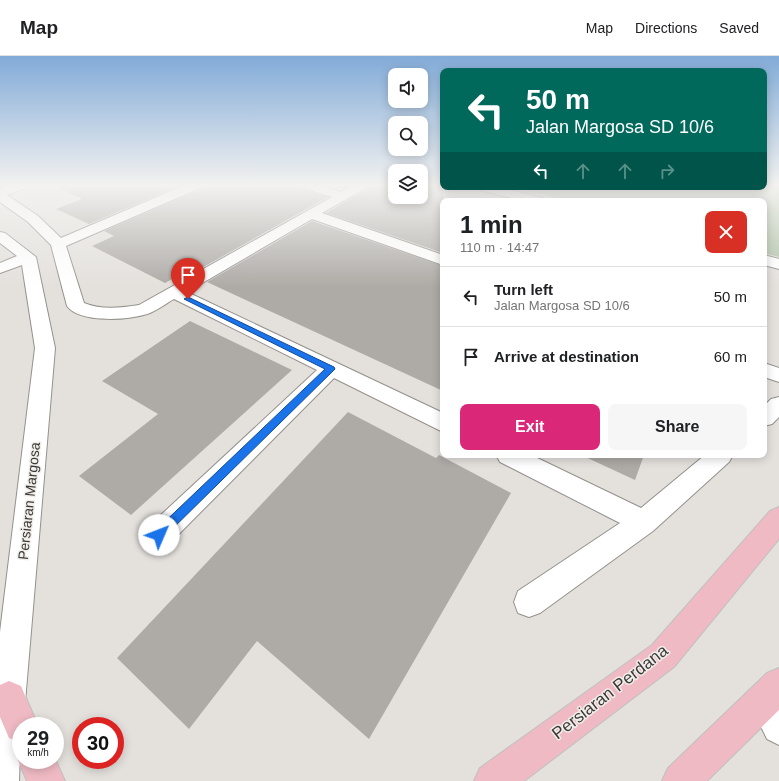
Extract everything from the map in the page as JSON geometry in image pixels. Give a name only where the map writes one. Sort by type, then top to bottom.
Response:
[{"type":"main road","name":"Persiaran Perdana","points":[[493,781],[663,656],[779,519]]},
{"type":"main road","points":[[681,781],[774,704]]},
{"type":"main road","points":[[40,769],[46,781]]},
{"type":"street","points":[[33,219],[58,244],[76,306],[87,311],[105,314],[123,313],[144,309],[302,219]]},
{"type":"street","points":[[58,244],[117,219]]},
{"type":"street","points":[[324,219],[440,259]]},
{"type":"street","points":[[0,236],[28,257]]},
{"type":"street","points":[[0,268],[28,257]]},
{"type":"street","name":"Persiaran Margosa","points":[[0,781],[10,713],[45,348],[28,257]]},
{"type":"street","points":[[767,261],[779,264]]},
{"type":"street","points":[[174,292],[440,422]]},
{"type":"street","points":[[159,535],[331,369]]},
{"type":"street","points":[[767,371],[779,375]]},
{"type":"street","points":[[767,415],[779,405]]},
{"type":"street","points":[[514,458],[644,522]]},
{"type":"street","points":[[529,602],[644,522],[718,458]]},
{"type":"green space","points":[[767,219],[779,219],[779,257],[767,254]]},
{"type":"building","points":[[78,219],[101,219],[89,224]]},
{"type":"building","points":[[132,219],[289,219],[191,274],[185,272],[165,283],[92,246],[114,236],[104,231]]},
{"type":"building","points":[[343,219],[440,219],[440,252]]},
{"type":"building","points":[[312,221],[440,265],[440,390],[207,282]]},
{"type":"building","points":[[190,321],[292,370],[131,515],[79,476],[158,414],[102,381]]},
{"type":"building","points":[[348,412],[436,458],[439,455],[440,458],[445,458],[511,493],[369,739],[257,641],[189,729],[117,658]]},
{"type":"building","points":[[587,458],[643,458],[635,480]]},
{"type":"route","points":[[159,535],[331,369],[188,299]]}]
